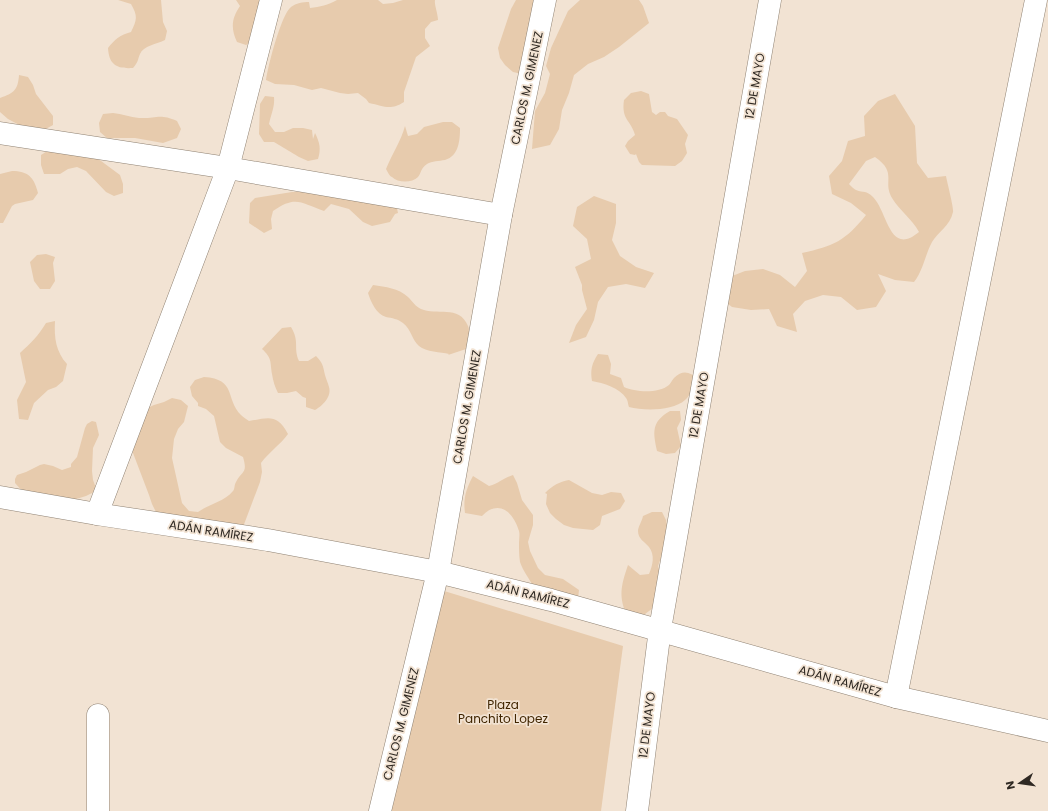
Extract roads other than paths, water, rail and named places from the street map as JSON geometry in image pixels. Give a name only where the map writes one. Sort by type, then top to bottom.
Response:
[{"type":"street","points":[[97,514],[228,168],[271,0]]},
{"type":"street","name":"CARLOS M. GIMENEZ","points":[[380,811],[438,572],[501,215],[545,0]]},
{"type":"street","name":"12 DE MAYO","points":[[636,811],[660,630],[770,0]]},
{"type":"street","points":[[896,697],[1036,0]]},
{"type":"street","points":[[0,133],[228,168],[501,215]]},
{"type":"street","name":"ADÁN RAMÍREZ","points":[[0,497],[97,514],[268,540],[438,572],[551,600],[896,697],[1048,731]]},
{"type":"street","points":[[98,715],[98,811]]},
{"type":"park label","name":"Plaza Panchito Lopez","points":[[503,712]]}]
